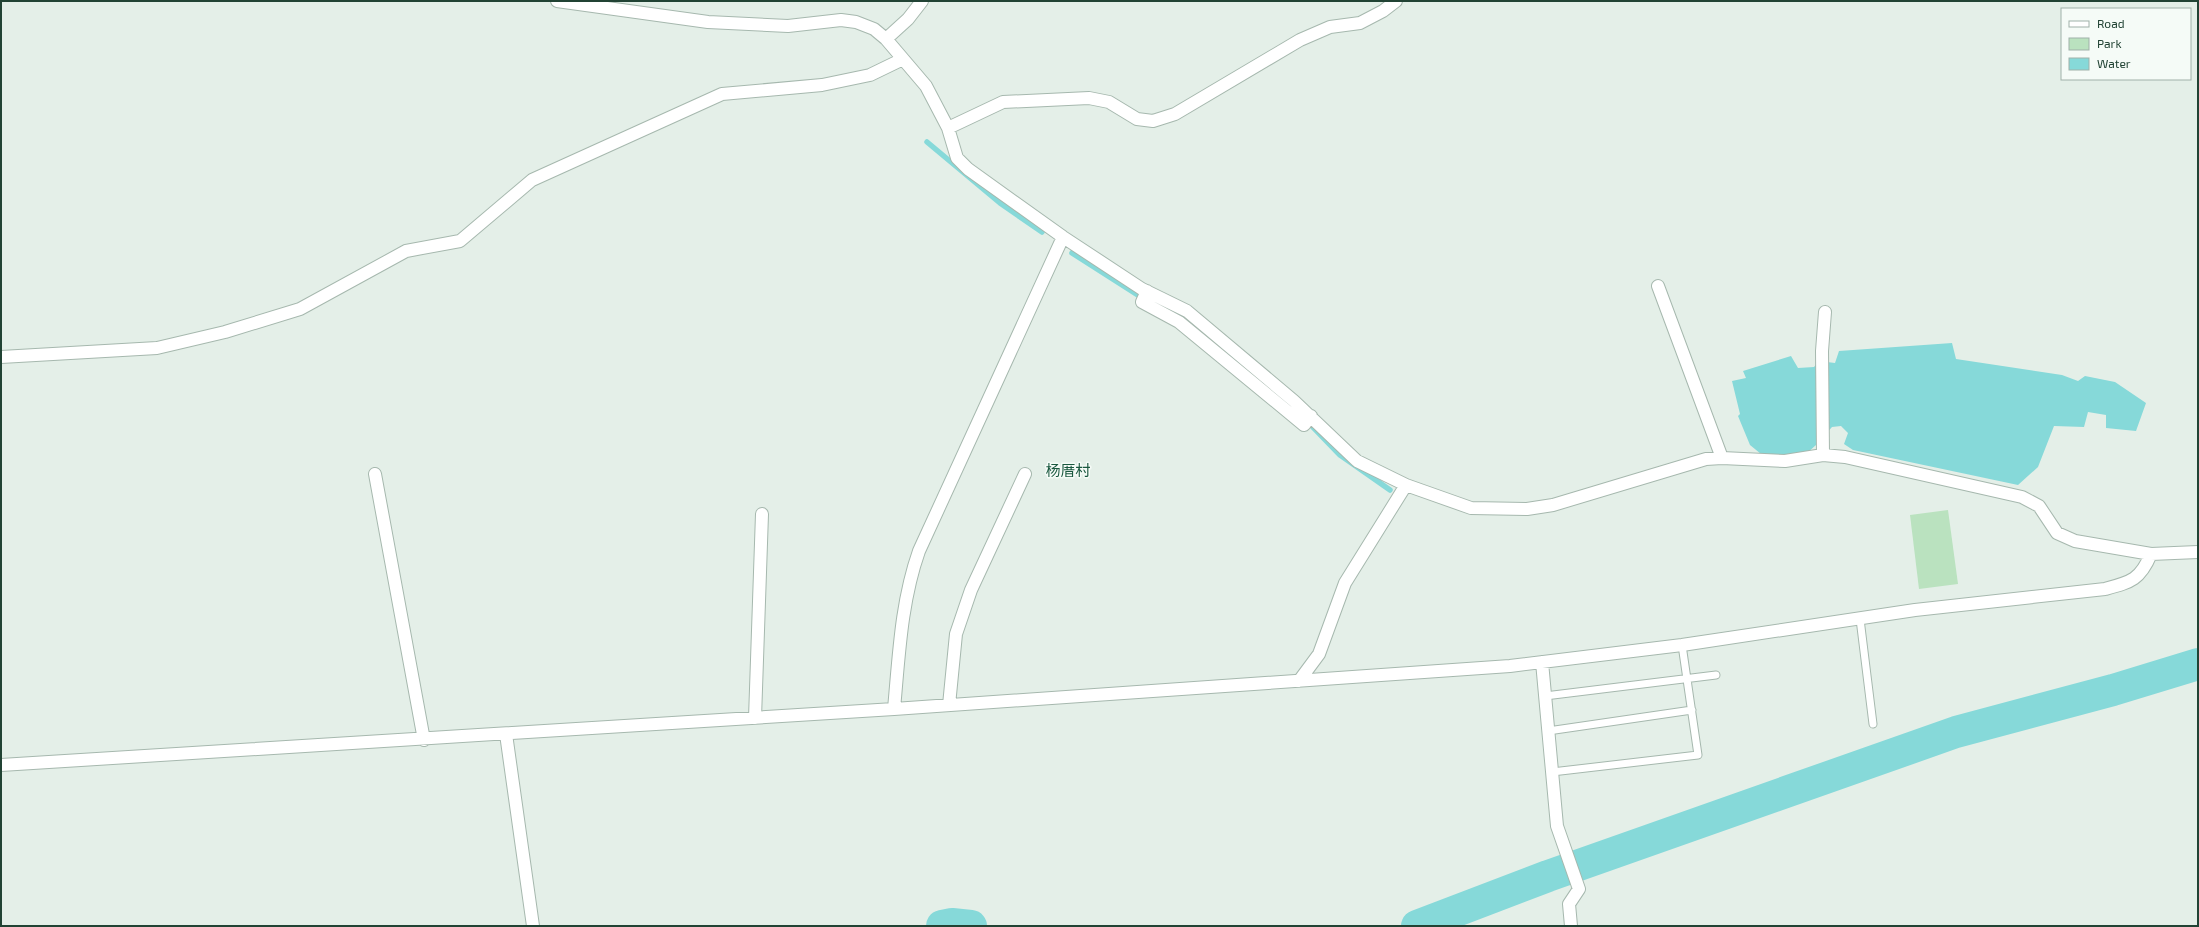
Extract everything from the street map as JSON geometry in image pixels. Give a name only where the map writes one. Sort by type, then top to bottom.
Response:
[{"type":"street","points":[[557,1],[708,22],[788,26],[840,20],[856,22],[874,29],[886,39],[926,86],[948,128],[957,158],[968,169],[1145,296],[1183,317],[1357,461],[1406,485],[1471,508],[1527,510],[1553,505],[1706,459],[1722,458],[1785,461],[1823,451],[2022,497],[2039,506],[2057,532],[2075,541],[2151,554],[2198,552]]},
{"type":"street","points":[[886,39],[908,19],[922,1]]},
{"type":"street","points":[[948,128],[1003,102],[1089,98],[1109,102],[1137,119],[1153,121],[1175,114],[1300,40],[1330,27],[1360,23],[1383,12],[1396,1]]},
{"type":"street","points":[[1,357],[157,348],[224,332],[300,309],[406,251],[460,241],[532,180],[722,94],[822,85],[870,75],[904,59]]},
{"type":"street","points":[[894,709],[900,637],[908,588],[919,551],[1063,237]]},
{"type":"street","points":[[1658,286],[1722,458]]},
{"type":"street","points":[[1823,451],[1822,351],[1825,312]]},
{"type":"street","points":[[375,474],[424,740]]},
{"type":"street","points":[[950,705],[956,634],[971,590],[1025,474]]},
{"type":"street","points":[[1298,681],[1319,654],[1345,583],[1406,485]]},
{"type":"street","points":[[754,718],[762,514]]},
{"type":"street","points":[[1,765],[424,740],[894,709],[1298,681],[1542,662],[1682,645],[1915,610],[2105,589],[2132,582],[2146,566],[2151,554]]},
{"type":"street","points":[[1542,662],[1557,826],[1579,889],[1569,904],[1571,926]]},
{"type":"street","points":[[506,734],[533,926]]},
{"type":"lane","points":[[1860,619],[1873,724]]},
{"type":"lane","points":[[1552,772],[1698,755],[1682,645]]},
{"type":"lane","points":[[1545,696],[1716,675]]},
{"type":"lane","points":[[1548,731],[1692,710]]},
{"type":"green space","points":[[1948,510],[1958,584],[1919,589],[1910,515]]},
{"type":"water","points":[[1952,343],[1956,359],[2062,375],[2078,381],[2085,376],[2115,382],[2146,403],[2136,431],[2106,428],[2106,415],[2088,412],[2084,427],[2054,426],[2038,467],[2018,485],[1853,450],[1844,444],[1848,433],[1841,426],[1832,427],[1806,454],[1761,454],[1750,445],[1738,416],[1740,414],[1732,381],[1746,378],[1743,371],[1791,356],[1798,368],[1814,367],[1819,361],[1835,363],[1839,351]]},
{"type":"waterway","points":[[927,142],[1000,203],[1042,232]]},
{"type":"waterway","points":[[1072,253],[1144,299]]},
{"type":"waterway","points":[[1179,316],[1189,321],[1227,354]]},
{"type":"waterway","points":[[1311,425],[1340,455],[1390,490]]},
{"type":"waterway","points":[[1417,926],[1548,876],[1956,732],[2113,690],[2198,664]]},
{"type":"waterway","points":[[942,926],[952,924],[971,926]]},
{"type":"district","name":"杨厝村","points":[[1068,471]]}]
